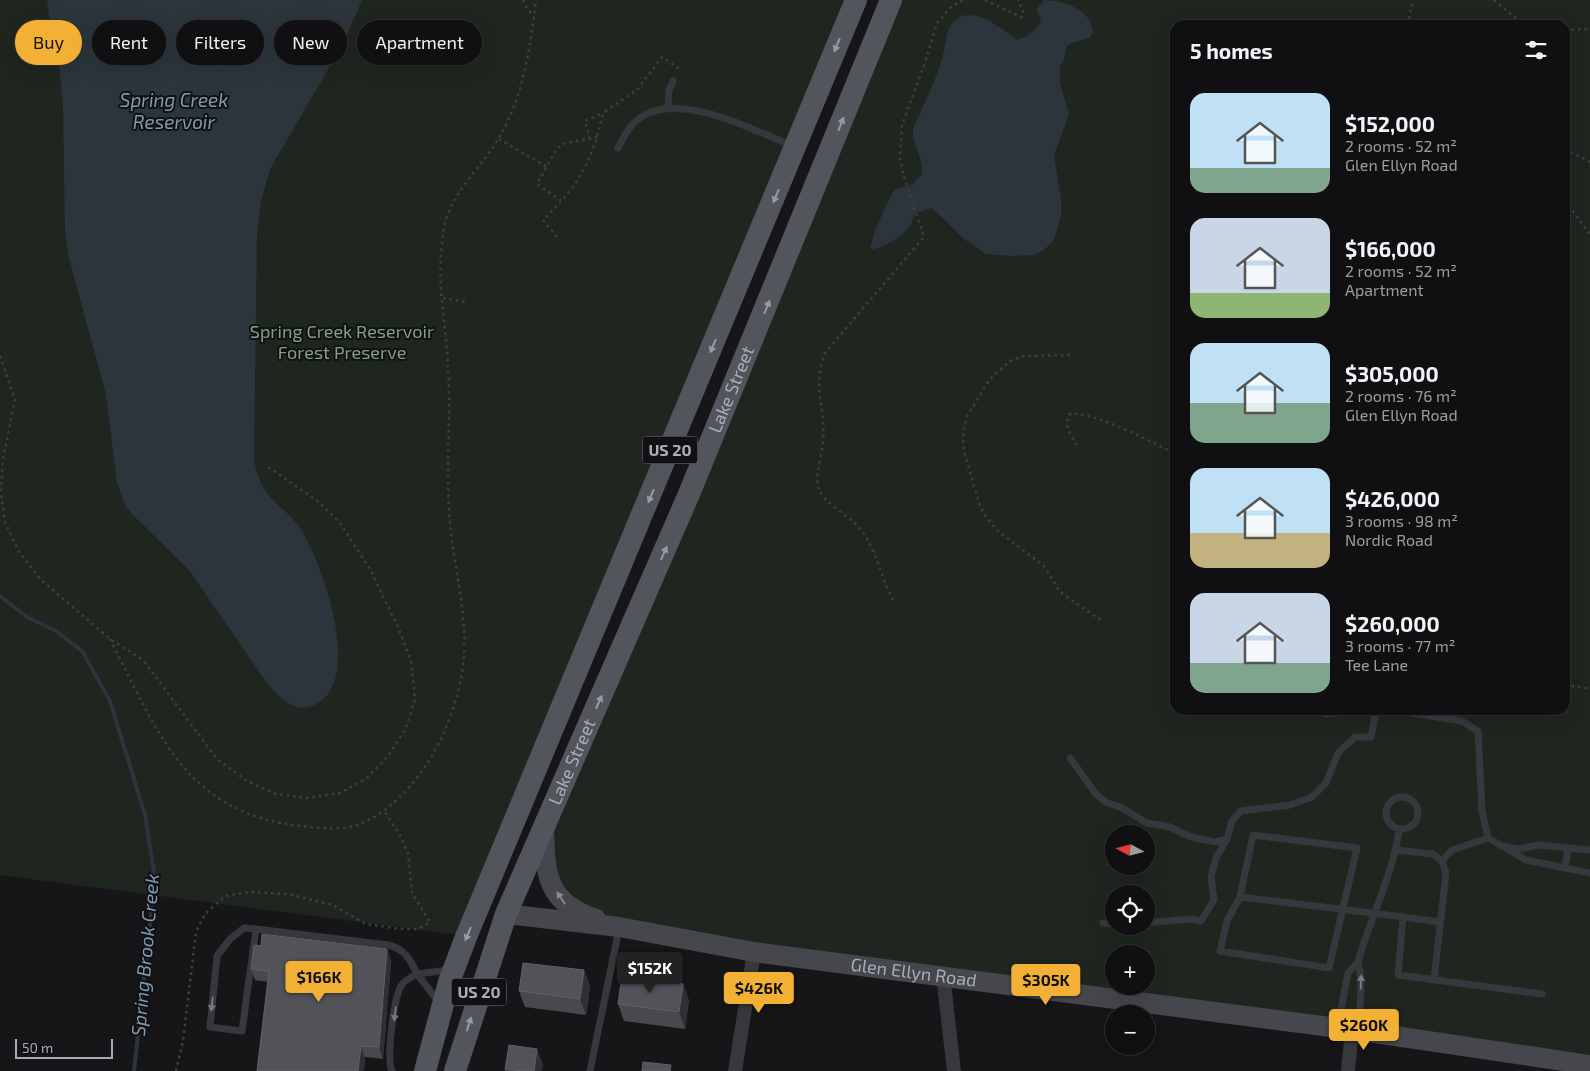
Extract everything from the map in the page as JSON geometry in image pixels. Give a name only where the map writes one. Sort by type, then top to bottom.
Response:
[{"type":"main road","name":"Lake Street","points":[[483,900],[856,0]]},
{"type":"main road","name":"Lake Street","points":[[506,914],[690,494],[891,0]]},
{"type":"main road","points":[[796,147],[827,160]]},
{"type":"main road","points":[[483,900],[506,914]]},
{"type":"main road","name":"US 20","points":[[425,1071],[454,969],[483,900]]},
{"type":"main road","name":"US 20","points":[[455,1071],[506,914]]},
{"type":"street","points":[[544,827],[545,868],[563,904],[586,916],[619,927]]},
{"type":"street","name":"Glen Ellyn Road","points":[[506,914],[619,927],[754,952],[1349,1029],[1590,1065]]},
{"type":"street","points":[[735,1071],[754,952]]},
{"type":"street","points":[[943,975],[954,1071]]},
{"type":"street","points":[[1348,1071],[1349,1029]]},
{"type":"lane","points":[[668,108],[669,90],[672,81]]},
{"type":"lane","points":[[618,148],[633,124],[644,116],[668,108],[706,113],[796,147]]},
{"type":"lane","points":[[1155,922],[1191,919],[1201,921],[1214,900],[1211,876],[1216,858],[1226,839],[1232,821],[1241,811],[1290,805],[1312,797],[1326,783],[1338,753],[1355,737],[1371,737],[1375,715]]},
{"type":"lane","points":[[1424,715],[1462,721],[1478,731],[1482,810],[1488,838],[1526,860],[1590,874]]},
{"type":"lane","points":[[1070,758],[1096,794],[1106,802],[1122,808],[1147,823],[1170,827],[1191,836],[1215,842],[1226,839]]},
{"type":"lane","points":[[1404,797],[1415,803],[1418,816],[1412,827],[1399,830],[1388,823],[1385,811],[1392,800],[1404,797]]},
{"type":"lane","points":[[1349,1029],[1341,1010],[1348,973],[1358,962],[1395,850],[1399,830]]},
{"type":"lane","points":[[1253,835],[1357,848],[1329,968],[1220,951],[1227,921],[1240,897],[1253,835]]},
{"type":"lane","points":[[1442,861],[1452,850],[1488,838]]},
{"type":"lane","points":[[1502,846],[1518,849],[1539,845],[1590,850]]},
{"type":"lane","points":[[1565,868],[1568,848]]},
{"type":"lane","points":[[1395,850],[1433,854],[1442,861],[1446,873],[1434,980]]},
{"type":"lane","points":[[1240,897],[1440,922]]},
{"type":"lane","points":[[1403,917],[1398,975],[1542,994]]},
{"type":"lane","points":[[590,1071],[619,927]]},
{"type":"lane","points":[[256,929],[242,1031],[210,1027],[218,956],[230,939],[244,928],[256,929],[399,948],[408,956],[417,974],[442,1006]]},
{"type":"lane","points":[[1349,1029],[1358,1012],[1362,978],[1358,962]]},
{"type":"lane","points":[[392,1071],[390,1054],[398,993],[402,983],[417,974],[454,969]]},
{"type":"path","points":[[523,0],[534,17]]},
{"type":"path","points":[[110,639],[164,744],[183,768],[213,796],[246,813],[289,825],[332,829],[355,826],[384,811],[420,773],[436,749],[451,718],[460,689],[464,654],[461,594],[449,513],[448,367],[440,258],[446,219],[461,192],[499,139],[510,117],[524,76],[536,0]]},
{"type":"path","points":[[893,600],[870,545],[861,529],[827,500],[820,492],[817,483],[824,442],[818,392],[820,369],[825,353],[922,241],[924,232],[904,177],[899,142],[902,125],[937,24],[951,7],[963,0]]},
{"type":"path","points":[[985,0],[1022,17],[1024,14],[1018,0]]},
{"type":"path","points":[[1408,20],[1412,0]]},
{"type":"path","points":[[1494,0],[1520,20]]},
{"type":"path","points":[[1570,30],[1590,29]]},
{"type":"path","points":[[590,139],[585,121],[603,113],[636,90],[662,57],[681,70]]},
{"type":"path","points":[[557,237],[543,220],[578,182],[598,137],[603,113]]},
{"type":"path","points":[[561,201],[537,184],[546,167],[562,144],[598,137]]},
{"type":"path","points":[[499,139],[546,167]]},
{"type":"path","points":[[1570,151],[1590,162]]},
{"type":"path","points":[[1570,207],[1590,235]]},
{"type":"path","points":[[443,298],[465,302]]},
{"type":"path","points":[[1070,355],[1024,356],[1010,361],[990,379],[966,418],[963,437],[964,452],[980,506],[987,518],[999,532],[1044,566],[1060,592],[1102,620]]},
{"type":"path","points":[[0,356],[15,400],[3,459],[1,494],[5,522],[19,552],[40,580],[110,639],[143,660],[167,695],[217,759],[247,781],[276,794],[307,798],[340,793],[367,778],[388,756],[406,728],[415,699],[412,661],[370,569],[340,522],[319,502],[267,466]]},
{"type":"path","points":[[1076,446],[1067,426],[1071,413],[1080,414],[1118,427],[1170,452]]},
{"type":"path","points":[[1570,687],[1590,689]]},
{"type":"path","points":[[384,811],[400,835],[408,853],[412,894],[430,922]]},
{"type":"green space","name":"Spring Creek Reservoir Forest Preserve","points":[[0,0],[855,0],[467,936],[0,875]]},
{"type":"green space","points":[[893,0],[1590,0],[1590,1055],[1130,995],[1155,995],[1155,945],[1105,945],[1105,992],[755,946],[595,913],[573,902],[551,865],[550,829]]},
{"type":"water","name":"Spring Creek Reservoir","points":[[47,0],[362,0],[347,35],[347,20],[274,20],[274,65],[331,65],[270,169],[261,202],[257,234],[254,460],[262,485],[275,502],[296,522],[309,545],[319,567],[335,622],[338,649],[336,674],[328,694],[312,706],[305,708],[294,706],[269,686],[189,570],[125,505],[117,483],[106,395],[69,258],[65,232],[63,105],[59,65],[82,65],[82,20],[50,20]]},
{"type":"water","points":[[1044,0],[1060,2],[1082,12],[1088,18],[1093,33],[1089,38],[1069,44],[1060,67],[1060,83],[1069,114],[1054,156],[1061,199],[1061,215],[1054,240],[1035,255],[986,254],[964,239],[932,208],[916,213],[904,233],[893,241],[875,249],[870,249],[875,230],[892,193],[895,189],[913,184],[922,174],[913,129],[938,71],[947,33],[951,25],[958,18],[967,15],[976,16],[994,24],[1017,40],[1029,35],[1038,26],[1041,18],[1036,10]]},
{"type":"building","points":[[262,934],[387,949],[379,1047],[361,1046],[358,1071],[257,1071],[269,971],[251,969],[254,945],[261,946]]},
{"type":"building","points":[[523,963],[584,970],[580,999],[519,991]]},
{"type":"building","points":[[622,976],[683,984],[679,1012],[618,1004]]},
{"type":"building","points":[[509,1045],[537,1049],[534,1071],[505,1070]]},
{"type":"building","points":[[643,1062],[671,1065],[670,1071],[642,1071]]},
{"type":"waterway","name":"Spring Brook Creek","points":[[0,596],[27,617],[56,631],[82,651],[110,701],[145,815],[155,879],[134,1071]]}]
